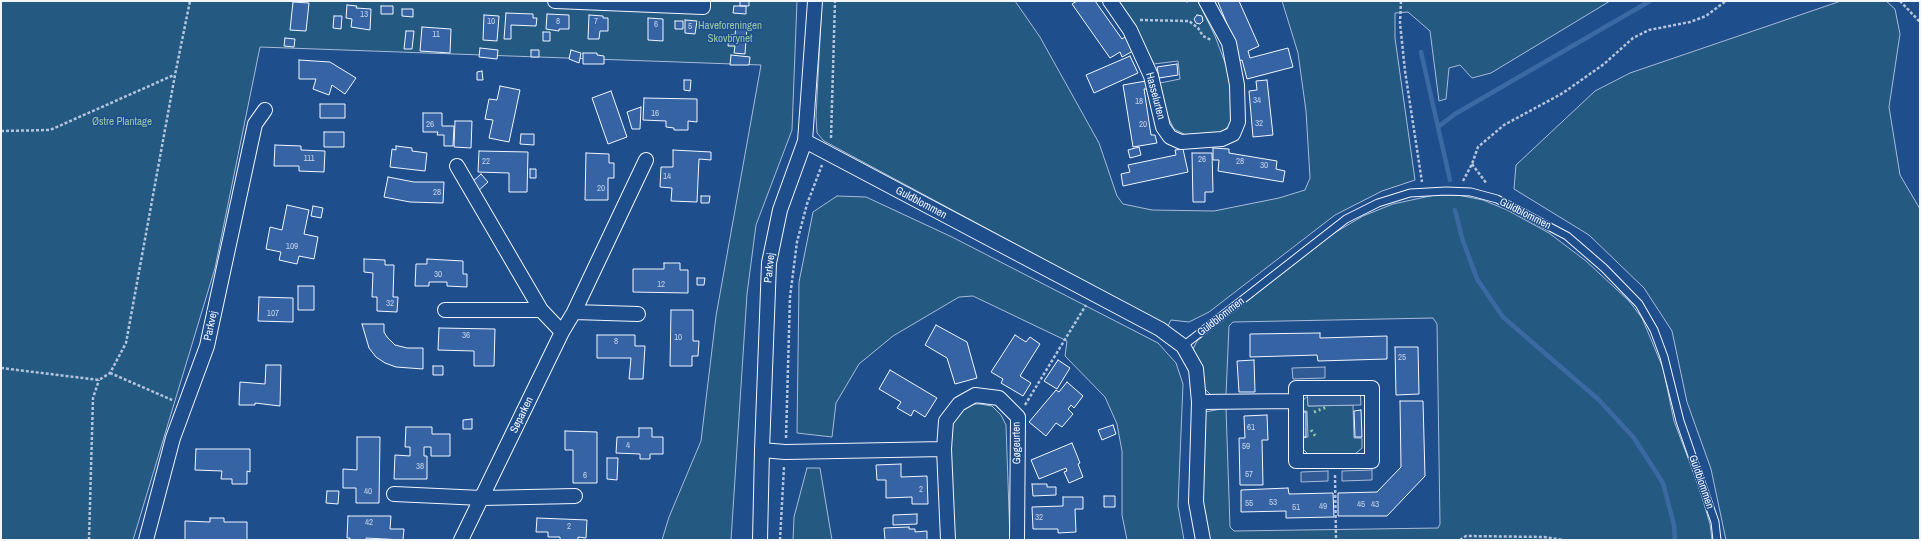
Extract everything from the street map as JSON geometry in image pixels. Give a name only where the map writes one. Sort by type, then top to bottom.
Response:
[{"type":"street","points":[[555,1],[703,7],[703,1]]},
{"type":"street","name":"Parkvej","points":[[760,540],[769,263],[780,210],[805,141],[815,1]]},
{"type":"street","name":"Hasselurten","points":[[1110,1],[1130,30],[1151,76],[1163,127],[1170,137],[1181,142],[1222,139],[1233,134],[1238,122],[1237,85],[1227,40],[1206,1]]},
{"type":"street","name":"Parkvej","points":[[146,540],[173,438],[207,346],[255,124],[265,110]]},
{"type":"street","name":"Guldblommen","points":[[805,141],[827,154],[1094,293],[1160,329],[1183,346],[1196,369],[1199,402],[1196,502],[1203,540]]},
{"type":"street","name":"Søparken","points":[[461,540],[562,332],[574,312],[646,160]]},
{"type":"street","points":[[457,166],[541,310],[562,332]]},
{"type":"street","points":[[445,310],[541,310]]},
{"type":"street","points":[[574,312],[638,314]]},
{"type":"street","points":[[1296,388],[1372,388],[1372,461],[1296,461],[1296,401],[1296,388]]},
{"type":"street","name":"Gøgeurten","points":[[948,540],[944,449],[946,421],[959,404],[975,395],[999,398],[1018,417],[1018,540]]},
{"type":"street","points":[[1199,402],[1296,401]]},
{"type":"street","points":[[762,450],[785,452],[944,449]]},
{"type":"street","points":[[394,494],[482,498],[575,496]]},
{"type":"lane","name":"Guldblommen","points":[[1183,346],[1346,219],[1378,203],[1410,193],[1424,192],[1471,192],[1497,199],[1567,236],[1604,268],[1639,304],[1654,330],[1664,357],[1680,421],[1715,522],[1717,540]]},
{"type":"path","points":[[89,540],[93,398],[99,380],[110,372],[126,344],[190,1]]},
{"type":"path","points":[[780,540],[785,452],[790,297],[797,242],[807,204],[827,154],[831,138],[835,1]]},
{"type":"path","points":[[1401,1],[1400,23],[1405,71],[1424,192]]},
{"type":"path","points":[[1458,191],[1472,164],[1478,146],[1504,125],[1563,93],[1604,64],[1633,38],[1649,30],[1690,22],[1706,16],[1726,1]]},
{"type":"path","points":[[1900,1],[1920,22]]},
{"type":"path","points":[[1124,22],[1136,20],[1189,21],[1198,28],[1203,36],[1210,40],[1227,40]]},
{"type":"path","points":[[1,131],[50,130],[175,75]]},
{"type":"path","points":[[1472,164],[1497,199]]},
{"type":"path","points":[[1018,417],[1094,293]]},
{"type":"path","points":[[1,368],[99,380]]},
{"type":"path","points":[[110,372],[185,406]]},
{"type":"path","points":[[1334,461],[1336,540]]},
{"type":"path","points":[[1460,540],[1466,536],[1544,537],[1564,540]]},
{"type":"green space","name":"Østre Plantage","points":[[1,1],[797,1],[792,130],[756,225],[747,294],[731,540],[662,540],[669,517],[701,441],[716,316],[761,65],[260,47],[215,268],[133,540],[1,540]]},
{"type":"green space","points":[[822,1],[1015,1],[1040,37],[1099,143],[1117,196],[1123,204],[1152,210],[1214,211],[1279,198],[1305,190],[1310,178],[1306,111],[1298,53],[1282,1],[1610,1],[1491,73],[1472,78],[1460,65],[1449,68],[1446,99],[1439,101],[1430,31],[1408,12],[1395,13],[1395,38],[1415,180],[1382,191],[1335,215],[1209,312],[1189,322],[1171,320],[1168,326],[824,141],[817,133],[816,116]]},
{"type":"green space","points":[[1116,1],[1198,1],[1215,36],[1227,68],[1231,89],[1232,116],[1230,125],[1221,133],[1186,135],[1174,129],[1167,115],[1160,83],[1180,79],[1178,61],[1154,64],[1135,28]]},
{"type":"green space","points":[[1841,1],[1886,1],[1895,9],[1900,34],[1889,107],[1900,175],[1920,209],[1920,540],[1726,540],[1711,469],[1687,402],[1672,331],[1644,288],[1589,235],[1514,189],[1516,165],[1595,91],[1630,73]]},
{"type":"green space","points":[[1435,195],[1458,195],[1483,200],[1507,210],[1549,233],[1586,261],[1629,301],[1642,318],[1663,368],[1674,421],[1699,487],[1710,524],[1712,540],[1208,540],[1200,511],[1205,412],[1226,408],[1230,527],[1234,531],[1438,528],[1440,524],[1437,324],[1433,318],[1233,322],[1229,326],[1226,395],[1211,395],[1204,388],[1193,349],[1197,341],[1329,236],[1363,216],[1393,204]]},
{"type":"green space","points":[[837,196],[866,197],[952,237],[1158,343],[1176,363],[1183,384],[1178,506],[1184,540],[1127,540],[1122,515],[1122,451],[1117,424],[1105,397],[1065,356],[1067,341],[973,296],[959,297],[893,336],[859,364],[836,403],[832,437],[797,433],[799,282],[813,212]]},
{"type":"green space","points":[[1308,396],[1308,406],[1353,405],[1354,438],[1362,438],[1362,448],[1355,454],[1309,455],[1302,448],[1301,438],[1308,437],[1307,411],[1301,411],[1302,401]]},
{"type":"green space","points":[[968,404],[992,406],[1001,415],[1006,425],[1010,540],[953,540],[950,460],[952,421]]},
{"type":"green space","points":[[807,468],[820,468],[832,540],[793,540],[794,517]]},
{"type":"shaded area","points":[[1325,367],[1325,378],[1293,379],[1292,368]]},
{"type":"shaded area","points":[[1360,388],[1361,405],[1308,406],[1307,389]]},
{"type":"shaded area","points":[[1372,470],[1372,480],[1342,481],[1342,471]]},
{"type":"shaded area","points":[[1328,471],[1328,481],[1301,482],[1301,472]]},
{"type":"building","points":[[740,1],[749,1],[749,6],[740,6]]},
{"type":"building","points":[[1077,1],[1095,1],[1122,39],[1125,37],[1133,51],[1122,57],[1120,52],[1110,58],[1072,4]]},
{"type":"building","points":[[1239,1],[1259,46],[1248,51],[1250,58],[1288,48],[1293,67],[1247,79],[1242,60],[1238,61],[1236,46],[1218,2]]},
{"type":"building","points":[[293,2],[309,3],[306,31],[290,30]]},
{"type":"building","points":[[347,5],[357,6],[356,8],[371,9],[370,30],[351,27],[352,19],[346,18]]},
{"type":"building","points":[[381,6],[393,6],[393,14],[381,14]]},
{"type":"building","points":[[734,6],[746,6],[746,14],[733,13]]},
{"type":"building","points":[[402,9],[413,9],[413,17],[402,16]]},
{"type":"building","points":[[506,13],[533,14],[533,18],[537,18],[536,26],[511,25],[511,39],[504,39]]},
{"type":"building","points":[[547,14],[569,15],[569,29],[559,29],[559,31],[546,29]]},
{"type":"building","points":[[484,15],[499,16],[497,41],[483,40]]},
{"type":"building","points":[[589,15],[608,18],[608,31],[600,31],[599,39],[588,39]]},
{"type":"building","points":[[1197,15],[1202,16],[1203,21],[1200,24],[1196,23],[1194,19]]},
{"type":"building","points":[[334,16],[342,16],[341,29],[333,28]]},
{"type":"building","points":[[648,18],[663,19],[663,41],[648,40]]},
{"type":"building","points":[[685,20],[697,21],[695,34],[685,33]]},
{"type":"building","points":[[675,21],[683,21],[683,29],[675,29]]},
{"type":"building","points":[[736,26],[747,27],[745,54],[734,53],[735,46],[728,46],[729,35],[735,35]]},
{"type":"building","points":[[422,27],[451,29],[450,53],[420,51]]},
{"type":"building","points":[[406,31],[414,31],[412,49],[404,49]]},
{"type":"building","points":[[543,32],[550,32],[550,41],[543,41]]},
{"type":"building","points":[[285,38],[295,39],[294,47],[284,46]]},
{"type":"building","points":[[480,48],[498,50],[497,59],[479,57]]},
{"type":"building","points":[[531,50],[539,50],[539,57],[531,57]]},
{"type":"building","points":[[571,50],[581,53],[579,63],[569,59]]},
{"type":"building","points":[[583,53],[597,53],[597,55],[604,56],[604,64],[583,64]]},
{"type":"building","points":[[731,55],[750,57],[749,65],[730,65]]},
{"type":"building","points":[[1130,56],[1138,73],[1094,93],[1086,75]]},
{"type":"building","points":[[299,60],[330,62],[356,78],[345,94],[332,85],[329,95],[313,89],[316,79],[299,79]]},
{"type":"building","points":[[1177,64],[1178,75],[1159,78],[1157,67]]},
{"type":"building","points":[[482,71],[483,80],[477,80],[477,72]]},
{"type":"building","points":[[684,80],[691,80],[690,91],[684,90]]},
{"type":"building","points":[[1267,80],[1273,135],[1253,137],[1249,91],[1257,90],[1256,81]]},
{"type":"building","points":[[1146,81],[1148,89],[1144,89],[1151,135],[1155,135],[1157,143],[1133,147],[1123,85]]},
{"type":"building","points":[[500,86],[520,90],[509,142],[489,138],[493,120],[485,119],[489,99],[497,100]]},
{"type":"building","points":[[611,91],[627,137],[608,144],[592,98]]},
{"type":"building","points":[[644,98],[697,99],[697,122],[688,121],[688,130],[674,130],[674,128],[666,127],[666,121],[643,120]]},
{"type":"building","points":[[320,104],[345,104],[345,118],[320,118]]},
{"type":"building","points":[[641,107],[640,129],[632,129],[627,112]]},
{"type":"building","points":[[423,113],[442,113],[442,126],[454,126],[453,146],[444,146],[444,135],[437,135],[438,132],[423,132]]},
{"type":"building","points":[[455,121],[472,121],[471,148],[454,147]]},
{"type":"building","points":[[324,132],[344,132],[344,147],[324,147]]},
{"type":"building","points":[[521,134],[534,134],[534,145],[520,144]]},
{"type":"building","points":[[275,145],[301,146],[301,150],[325,151],[324,172],[299,171],[299,166],[274,166]]},
{"type":"building","points":[[396,146],[412,148],[412,151],[427,153],[425,171],[390,167],[392,149],[396,150]]},
{"type":"building","points":[[1139,147],[1141,155],[1130,158],[1128,150]]},
{"type":"building","points":[[1213,148],[1229,149],[1229,153],[1277,161],[1276,169],[1285,171],[1283,182],[1218,171],[1219,160],[1213,160]]},
{"type":"building","points":[[1183,149],[1188,172],[1123,186],[1121,174],[1130,172],[1128,165],[1176,155],[1175,150]]},
{"type":"building","points":[[673,150],[711,152],[711,160],[699,159],[697,202],[671,201],[672,188],[660,187],[661,167],[673,167]]},
{"type":"building","points":[[479,151],[528,152],[527,192],[509,192],[509,173],[478,172]]},
{"type":"building","points":[[586,153],[609,154],[609,163],[614,163],[614,178],[608,178],[608,200],[585,200]]},
{"type":"building","points":[[1192,153],[1212,153],[1213,192],[1205,192],[1205,202],[1193,202]]},
{"type":"building","points":[[530,169],[536,169],[536,178],[530,178]]},
{"type":"building","points":[[481,174],[488,182],[478,191],[471,183]]},
{"type":"building","points":[[388,177],[414,182],[444,182],[443,203],[410,202],[384,197]]},
{"type":"building","points":[[701,196],[710,196],[709,203],[701,203]]},
{"type":"building","points":[[287,205],[309,210],[304,234],[318,237],[314,259],[299,256],[297,264],[279,260],[281,252],[266,249],[270,227],[282,230]]},
{"type":"building","points":[[313,206],[323,208],[321,218],[311,216]]},
{"type":"building","points":[[364,259],[385,260],[385,265],[394,265],[393,297],[398,297],[397,312],[377,311],[377,297],[372,297],[373,273],[364,272]]},
{"type":"building","points":[[427,259],[463,261],[463,274],[467,274],[467,287],[447,286],[447,282],[429,282],[429,286],[415,286],[416,264],[427,264]]},
{"type":"building","points":[[664,263],[680,263],[680,270],[688,270],[688,293],[633,292],[633,269],[664,269]]},
{"type":"building","points":[[697,278],[705,278],[704,285],[697,285]]},
{"type":"building","points":[[298,286],[314,286],[314,310],[298,310]]},
{"type":"building","points":[[259,297],[293,298],[293,322],[258,321]]},
{"type":"building","points":[[671,310],[693,310],[693,341],[699,341],[698,356],[692,356],[692,366],[670,366]]},
{"type":"building","points":[[362,324],[384,324],[384,332],[395,345],[407,348],[423,348],[423,369],[396,367],[385,363],[376,357],[369,348]]},
{"type":"building","points":[[936,325],[967,342],[977,378],[955,384],[947,358],[925,345]]},
{"type":"building","points":[[439,328],[495,329],[494,366],[474,366],[474,351],[438,350]]},
{"type":"building","points":[[1320,333],[1320,338],[1387,336],[1387,359],[1318,361],[1317,355],[1250,357],[1250,334]]},
{"type":"building","points":[[597,335],[635,335],[635,346],[645,346],[643,379],[629,379],[631,358],[597,358]]},
{"type":"building","points":[[1015,335],[1026,342],[1030,337],[1040,344],[1020,376],[1031,383],[1023,396],[1001,383],[1003,379],[991,372]]},
{"type":"building","points":[[1395,347],[1418,347],[1419,394],[1396,395]]},
{"type":"building","points":[[1058,360],[1070,368],[1057,389],[1044,381]]},
{"type":"building","points":[[1254,360],[1255,392],[1239,392],[1237,361]]},
{"type":"building","points":[[266,365],[281,365],[280,406],[255,403],[255,405],[239,405],[240,382],[265,384]]},
{"type":"building","points":[[433,366],[443,366],[443,375],[433,375]]},
{"type":"building","points":[[890,370],[937,398],[925,417],[914,410],[911,416],[897,408],[901,402],[879,389]]},
{"type":"building","points":[[1067,382],[1083,396],[1074,408],[1071,405],[1068,409],[1073,414],[1062,427],[1056,423],[1046,436],[1029,422],[1056,390],[1059,392]]},
{"type":"building","points":[[1400,401],[1423,401],[1425,476],[1387,516],[1338,516],[1338,493],[1377,492],[1401,467]]},
{"type":"building","points":[[1361,410],[1362,437],[1355,437],[1354,411]]},
{"type":"building","points":[[1299,412],[1306,412],[1306,437],[1300,437]]},
{"type":"building","points":[[1267,415],[1268,440],[1262,440],[1263,485],[1240,485],[1239,438],[1245,438],[1244,416]]},
{"type":"building","points":[[472,419],[472,429],[463,429],[463,420]]},
{"type":"building","points":[[1113,425],[1116,434],[1102,440],[1098,430]]},
{"type":"building","points":[[406,427],[432,427],[432,434],[450,434],[450,456],[431,456],[431,447],[424,447],[424,456],[427,456],[427,479],[394,479],[395,455],[410,456],[410,447],[405,447]]},
{"type":"building","points":[[639,428],[652,428],[652,437],[663,437],[663,454],[650,454],[650,459],[640,459],[640,454],[616,453],[617,437],[639,437]]},
{"type":"building","points":[[565,431],[597,432],[597,483],[573,483],[573,450],[565,450]]},
{"type":"building","points":[[357,437],[380,437],[379,503],[356,503],[356,488],[343,488],[343,469],[357,470]]},
{"type":"building","points":[[1072,443],[1080,463],[1078,464],[1083,477],[1069,483],[1064,472],[1067,471],[1066,468],[1039,479],[1031,460]]},
{"type":"building","points":[[196,449],[250,449],[250,472],[247,471],[247,484],[232,484],[232,479],[221,479],[222,471],[195,470]]},
{"type":"building","points":[[607,458],[618,458],[617,480],[607,479]]},
{"type":"building","points":[[901,464],[901,477],[927,476],[928,504],[912,504],[912,497],[886,498],[886,480],[877,480],[876,465]]},
{"type":"building","points":[[1032,484],[1047,484],[1047,487],[1056,487],[1056,495],[1033,496]]},
{"type":"building","points":[[1288,488],[1289,494],[1333,493],[1334,517],[1286,518],[1286,511],[1241,512],[1241,490]]},
{"type":"building","points":[[327,491],[339,491],[338,504],[326,503]]},
{"type":"building","points":[[1104,496],[1115,496],[1115,507],[1104,507]]},
{"type":"building","points":[[1063,497],[1083,497],[1083,509],[1075,509],[1076,532],[1058,533],[1058,529],[1033,529],[1032,507],[1063,506]]},
{"type":"building","points":[[917,514],[917,524],[893,525],[893,515]]},
{"type":"building","points":[[348,516],[391,516],[390,529],[404,529],[403,540],[366,538],[366,540],[350,540],[350,538],[347,538]]},
{"type":"building","points":[[210,518],[224,518],[224,522],[247,522],[247,540],[185,540],[185,521],[210,522]]},
{"type":"building","points":[[537,518],[587,520],[586,538],[578,537],[578,540],[560,540],[560,537],[548,537],[548,532],[536,532]]},
{"type":"building","points":[[909,527],[909,529],[915,529],[915,532],[927,531],[927,540],[885,540],[884,528]]},
{"type":"waterway","points":[[1438,127],[1455,114],[1650,1]]},
{"type":"waterway","points":[[1421,52],[1450,180]]},
{"type":"waterway","points":[[1455,210],[1462,238],[1477,279],[1503,317],[1599,400],[1634,438],[1663,483],[1674,525],[1675,540]]},
{"type":"hedge","points":[[1314,412],[1327,407]]},
{"type":"hedge","points":[[1311,430],[1316,437]]},
{"type":"park label","name":"Haveforeningen Skovbrynet","points":[[730,32]]}]
